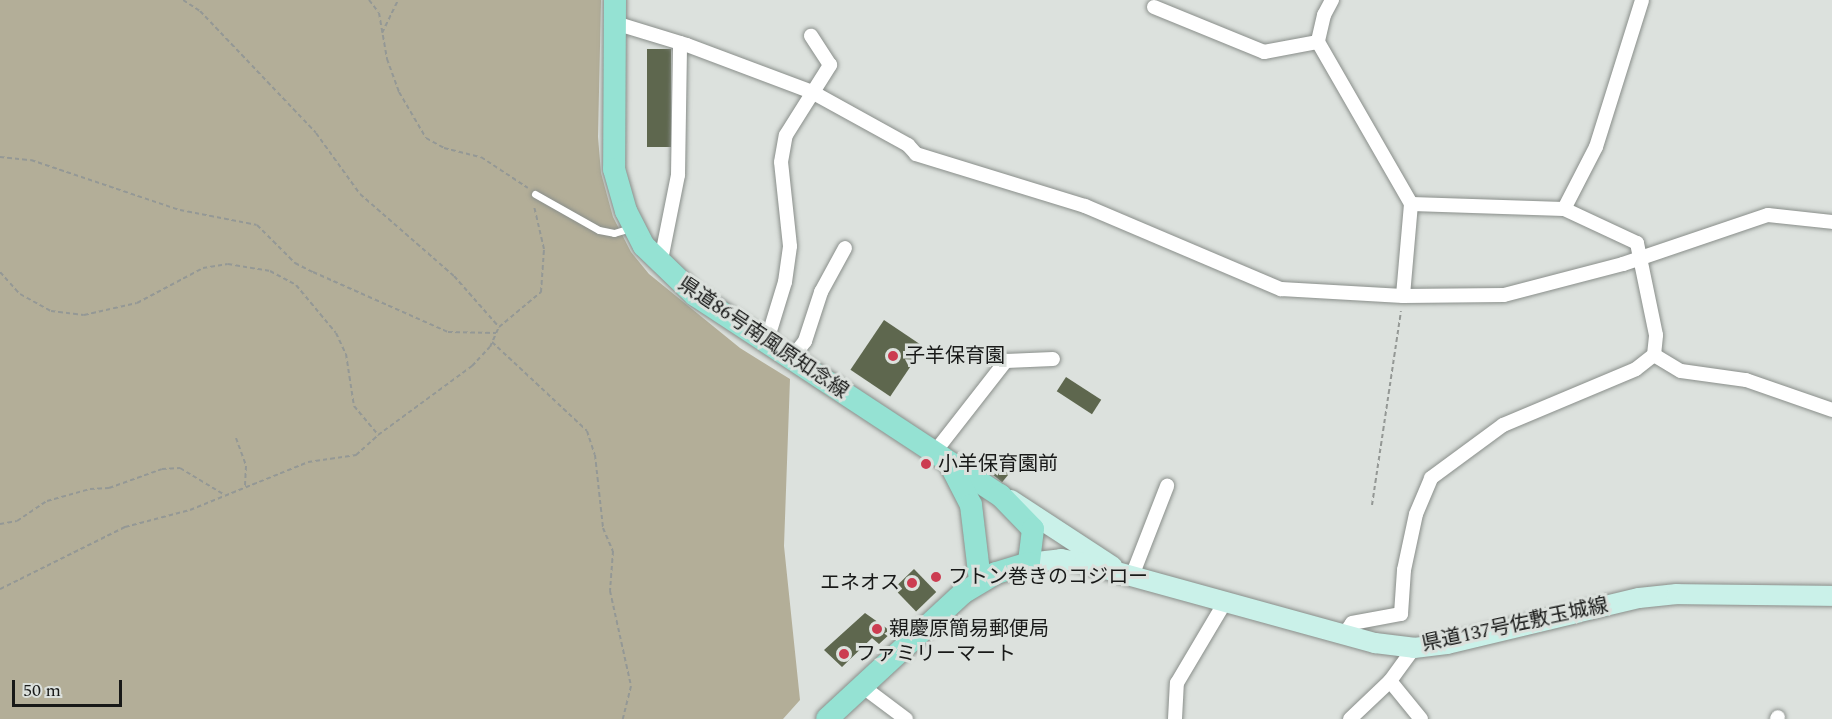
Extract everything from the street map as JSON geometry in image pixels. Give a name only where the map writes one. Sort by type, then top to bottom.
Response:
[{"type":"main road","name":"県道86号南風原知念線","points":[[615,0],[611,139],[617,183],[633,227],[660,265],[695,295],[766,344],[1000,495],[1033,529],[1029,563]]},
{"type":"main road","name":"県道86号南風原知念線","points":[[941,458],[963,484],[971,505],[980,581]]},
{"type":"main road","points":[[1000,495],[1051,523],[1125,574]]},
{"type":"main road","name":"県道137号佐敷玉城線","points":[[1029,563],[1074,561],[1344,635],[1414,648],[1446,644],[1639,598],[1677,594],[1832,596]]},
{"type":"main road","points":[[827,719],[980,581],[1029,563]]},
{"type":"street","points":[[1332,0],[1324,15],[1318,42],[1411,204],[1403,296]]},
{"type":"street","points":[[1564,209],[1596,147],[1642,0]]},
{"type":"street","points":[[1154,7],[1264,52],[1318,42]]},
{"type":"street","points":[[615,23],[680,43],[812,92],[908,145],[916,154],[1085,206],[1281,289],[1403,296],[1504,295],[1562,282],[1768,215],[1781,213],[1832,222]]},
{"type":"street","points":[[766,344],[785,282],[789,246],[781,162],[786,135],[830,65],[811,36]]},
{"type":"street","points":[[660,265],[678,175],[680,43]]},
{"type":"street","points":[[1344,635],[1352,623],[1401,614],[1404,570],[1416,514],[1431,478],[1503,425],[1636,369],[1654,355],[1656,335],[1637,243],[1564,209],[1411,204]]},
{"type":"street","points":[[791,359],[805,341],[821,292],[845,248]]},
{"type":"street","points":[[1654,355],[1681,371],[1746,380],[1832,410]]},
{"type":"street","points":[[941,458],[1006,361],[1053,359]]},
{"type":"street","points":[[1125,574],[1167,486]]},
{"type":"street","points":[[1175,719],[1177,683],[1225,602]]},
{"type":"street","points":[[1350,719],[1390,681],[1414,648]]},
{"type":"street","points":[[1390,681],[1421,719]]},
{"type":"street","points":[[862,686],[906,719]]},
{"type":"lane","points":[[535,194],[599,230],[614,233],[633,227]]},
{"type":"path","points":[[183,0],[200,11],[316,133],[360,194],[454,276],[499,327]]},
{"type":"path","points":[[0,589],[125,527],[190,510],[308,462],[356,455],[378,435],[472,366],[492,342],[499,327],[541,292],[544,249],[534,210],[535,194],[519,180],[480,158],[444,148],[426,138],[399,92],[387,59],[379,14],[369,0]]},
{"type":"path","points":[[382,33],[398,0]]},
{"type":"path","points":[[0,157],[31,160],[180,210],[257,225],[295,262],[313,272],[448,332],[496,333]]},
{"type":"path","points":[[0,272],[2,279],[20,294],[51,311],[84,315],[137,303],[203,268],[228,264],[270,271],[296,285],[336,333],[346,354],[354,406],[378,435]]},
{"type":"path","points":[[1372,505],[1403,296]]},
{"type":"path","points":[[492,342],[587,431],[595,455],[603,528],[613,551],[610,591],[631,686],[623,719]]},
{"type":"path","points":[[236,438],[246,466],[246,488]]},
{"type":"path","points":[[0,524],[17,521],[47,501],[90,489],[109,488],[162,470],[180,468],[225,495]]},
{"type":"shaded area","points":[[0,0],[601,0],[598,137],[601,173],[613,217],[631,252],[649,274],[740,348],[790,379],[784,546],[800,700],[783,719],[0,719]]},
{"type":"building","points":[[647,49],[671,49],[671,147],[647,147]]},
{"type":"building","points":[[884,320],[924,347],[890,397],[850,370]]},
{"type":"building","points":[[1066,377],[1101,400],[1092,414],[1057,391]]},
{"type":"building","points":[[1007,454],[1018,463],[1002,482],[991,473]]},
{"type":"building","points":[[914,569],[936,592],[916,611],[894,588]]},
{"type":"building","points":[[865,613],[892,632],[879,644],[872,638],[842,667],[824,650]]},
{"type":"place","name":"子羊保育園","points":[[893,356]]},
{"type":"place","name":"小羊保育園前","points":[[926,464]]},
{"type":"place","name":"フトン巻きのコジロー","points":[[936,577]]},
{"type":"place","name":"エネオス","points":[[912,583]]},
{"type":"place","name":"親慶原簡易郵便局","points":[[877,629]]},
{"type":"place","name":"ファミリーマート","points":[[844,654]]}]
